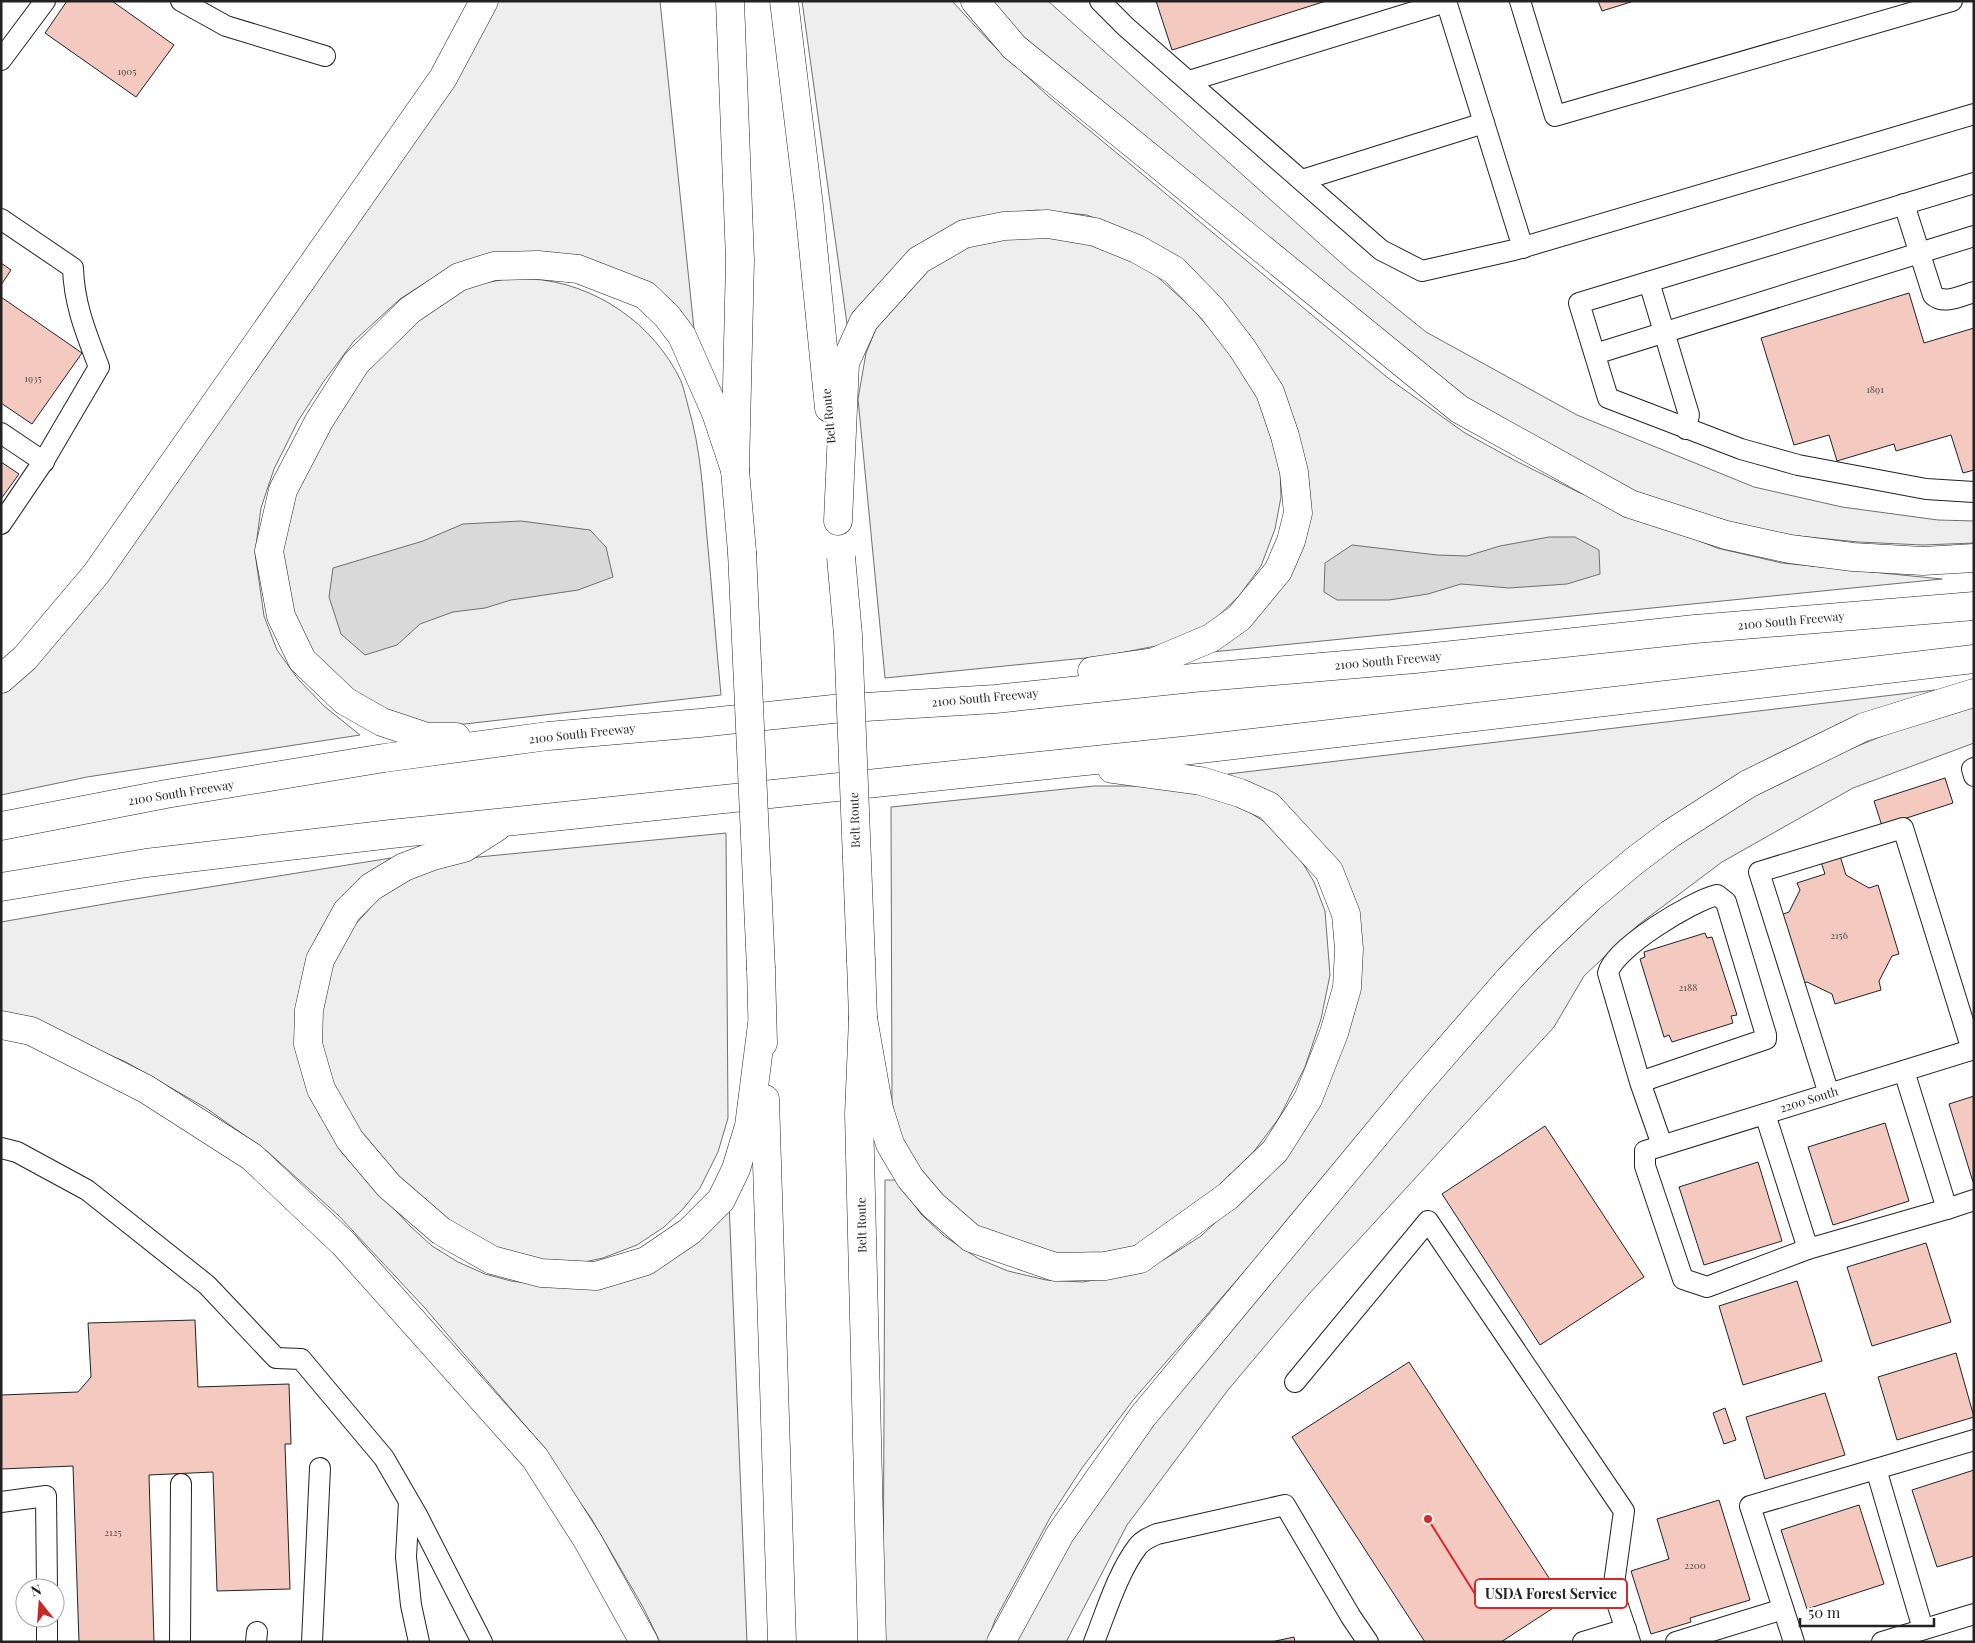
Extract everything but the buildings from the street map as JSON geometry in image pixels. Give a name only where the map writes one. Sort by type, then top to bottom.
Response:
[{"type":"highway","points":[[1,679],[25,658],[96,574],[443,78],[484,1]]},
{"type":"highway","points":[[730,1],[740,260],[735,470],[742,552],[761,969],[782,1642]]},
{"type":"highway","name":"Belt Route","points":[[784,1],[809,206],[848,645],[861,961],[862,1018],[859,1114],[872,1642]]},
{"type":"highway","points":[[975,1],[1014,47],[1459,409],[1613,495],[1630,504],[1726,535],[1790,549],[1853,557],[1923,561],[1974,558]]},
{"type":"highway","points":[[833,709],[1154,662],[1211,638],[1240,618],[1278,571],[1291,541],[1298,513],[1294,472],[1285,436],[1270,392],[1242,348],[1212,309],[1174,270],[1137,249],[1095,232],[1048,224],[1004,226],[964,234],[919,260],[864,321],[845,364],[838,521]]},
{"type":"highway","points":[[548,736],[427,736],[382,722],[346,701],[302,660],[281,616],[269,551],[283,490],[318,421],[356,363],[410,310],[459,277],[494,266],[538,265],[578,269],[644,295],[667,316],[682,336],[698,368],[716,413],[735,470]]},
{"type":"highway","name":"2100 South Freeway","points":[[1,826],[156,796],[384,758],[548,736],[833,709],[995,699],[1193,678],[1415,659],[1695,629],[1974,606]]},
{"type":"highway","points":[[1,887],[190,857],[1200,749],[1974,659]]},
{"type":"highway","points":[[1001,1642],[1060,1534],[1143,1416],[1417,1085],[1510,978],[1545,941],[1590,898],[1640,857],[1670,834],[1748,784],[1864,727],[1974,693]]},
{"type":"highway","points":[[862,1018],[879,1108],[890,1144],[910,1178],[933,1205],[971,1238],[1055,1267],[1105,1266],[1140,1259],[1228,1196],[1275,1151],[1308,1099],[1334,1032],[1347,988],[1349,949],[1346,914],[1329,871],[1269,806],[1240,792],[1201,781],[1065,763]]},
{"type":"highway","points":[[503,823],[464,848],[433,856],[404,867],[370,887],[347,911],[320,960],[309,1010],[308,1044],[321,1089],[350,1140],[388,1186],[441,1231],[492,1260],[541,1273],[596,1276],[646,1261],[690,1231],[721,1200],[736,1169],[749,1126],[762,1024]]},
{"type":"highway","points":[[1,1025],[31,1031],[146,1089],[252,1157],[330,1231],[534,1458],[588,1541],[644,1642]]},
{"type":"street","points":[[1,60],[45,1]]},
{"type":"street","points":[[181,1],[226,26],[325,56]]},
{"type":"street","points":[[1100,1],[1126,27],[1381,250],[1422,271],[1523,248],[1974,114]]},
{"type":"street","points":[[1118,1],[1126,27]]},
{"type":"street","points":[[1189,81],[1446,1],[1523,248]]},
{"type":"street","points":[[1520,1],[1555,116],[1950,2]]},
{"type":"street","points":[[1302,180],[1484,123]]},
{"type":"street","points":[[1974,183],[1579,303],[1608,398],[1741,450],[1798,465],[1926,489],[1974,492]]},
{"type":"street","points":[[1904,204],[1931,290],[1937,299],[1951,299],[1974,292]]},
{"type":"street","points":[[1,219],[73,268],[73,284],[81,322],[100,367],[44,462],[1,524]]},
{"type":"street","points":[[1595,354],[1974,236]]},
{"type":"street","points":[[1649,282],[1689,415],[1686,428]]},
{"type":"street","points":[[1,433],[44,462]]},
{"type":"street","points":[[1974,768],[1972,769],[1974,776]]},
{"type":"street","points":[[1829,1094],[1759,872],[1903,828],[1973,1050]]},
{"type":"street","points":[[1640,1082],[1766,1039],[1726,902],[1717,895],[1706,898],[1678,912],[1641,937],[1610,966],[1608,973],[1640,1082],[1653,1148],[1645,1166],[1683,1279],[1707,1287],[1808,1249],[1974,1200]]},
{"type":"street","name":"2200 South","points":[[1653,1148],[1973,1050]]},
{"type":"street","points":[[1904,1071],[1947,1208]]},
{"type":"street","points":[[1765,1114],[1808,1249]]},
{"type":"street","points":[[1,1148],[17,1152],[87,1190],[207,1285],[276,1358],[301,1359],[384,1458],[482,1642]]},
{"type":"street","points":[[1295,1382],[1428,1221],[1624,1511],[1613,1591],[1628,1635],[1583,1642]]},
{"type":"street","points":[[1794,1642],[1750,1506],[1974,1440]]},
{"type":"street","points":[[312,1642],[320,1468]]},
{"type":"street","points":[[1876,1469],[1915,1635]]},
{"type":"street","points":[[180,1642],[181,1484]]},
{"type":"street","points":[[1,1502],[46,1496],[46,1578]]},
{"type":"street","points":[[409,1502],[406,1557],[411,1605],[419,1642]]},
{"type":"street","points":[[1094,1642],[1128,1562],[1138,1546],[1146,1539],[1157,1534],[1285,1505],[1350,1617],[1368,1642]]},
{"type":"street","points":[[1676,1642],[1783,1609]]},
{"type":"street","points":[[1882,1642],[1915,1635],[1974,1614]]},
{"type":"street","points":[[47,1628],[47,1642]]},
{"type":"shaded area","points":[[488,1],[660,1],[694,329],[586,269],[428,281],[400,299],[354,341],[324,381],[298,421],[274,469],[261,508],[255,553],[264,616],[277,650],[298,679],[324,706],[360,735],[87,777],[1,795],[1,681],[48,635]]},
{"type":"shaded area","points":[[802,1],[952,1],[989,41],[1048,96],[1388,378],[1465,433],[1516,461],[1578,492],[1717,548],[1782,563],[1942,579],[1202,653],[1280,574],[1294,432],[1138,236],[1087,215],[1037,210],[1001,214],[858,322],[847,324]]},
{"type":"shaded area","points":[[979,1],[1048,1],[1348,269],[1426,332],[1577,415],[1754,487],[1842,507],[1938,520],[1974,521],[1974,543],[1923,545],[1858,542],[1788,535],[1733,524],[1648,499],[1461,404]]},
{"type":"shaded area","points":[[994,236],[1094,239],[1152,272],[1192,308],[1228,350],[1259,400],[1280,465],[1281,497],[1275,529],[1261,566],[1239,596],[1212,622],[1176,642],[1105,656],[885,678],[858,399],[866,353],[878,324],[928,266],[963,247]]},
{"type":"shaded area","points":[[506,279],[555,282],[600,298],[620,310],[639,325],[669,360],[681,381],[696,438],[701,471],[721,695],[438,727],[410,722],[347,695],[292,631],[276,534],[332,405],[423,307],[474,285]]},
{"type":"shaded area","points":[[521,521],[590,530],[606,547],[613,577],[578,590],[511,600],[485,608],[453,612],[420,624],[397,645],[365,655],[341,634],[329,597],[333,568],[423,541],[463,524]]},
{"type":"shaded area","points":[[1549,537],[1575,537],[1599,550],[1600,574],[1567,584],[1509,588],[1461,584],[1428,594],[1389,600],[1337,600],[1324,592],[1325,563],[1352,545],[1437,555],[1467,556],[1500,546]]},
{"type":"shaded area","points":[[1935,690],[1880,710],[1677,817],[1281,1229],[1134,1399],[1082,1468],[1051,1516],[995,1620],[987,1642],[883,1642],[885,1180],[897,1180],[921,1214],[944,1236],[979,1259],[1008,1271],[1046,1280],[1083,1282],[1132,1273],[1165,1259],[1201,1236],[1246,1194],[1332,1054],[1348,902],[1248,783],[1228,774]]},
{"type":"shaded area","points":[[1974,703],[1974,743],[1853,788],[1722,862],[1638,925],[1584,976],[1554,1027],[1307,1296],[1228,1390],[1127,1525],[1066,1642],[1009,1642],[1133,1432],[1531,969],[1593,909],[1718,815],[1805,767],[1925,719]]},
{"type":"shaded area","points":[[1094,786],[1159,786],[1232,801],[1271,826],[1296,852],[1314,882],[1325,911],[1330,975],[1321,1019],[1305,1067],[1279,1118],[1249,1158],[1219,1192],[1152,1243],[1075,1262],[996,1244],[934,1199],[898,1131],[892,1102],[891,807]]},
{"type":"shaded area","points":[[726,833],[728,1118],[718,1152],[700,1188],[683,1209],[664,1227],[637,1245],[603,1258],[570,1265],[468,1246],[384,1169],[335,1092],[321,1045],[321,1017],[324,991],[335,960],[353,927],[381,896],[405,878],[458,859]]},
{"type":"shaded area","points":[[391,858],[356,884],[337,904],[321,929],[307,957],[299,1012],[372,1185],[410,1226],[432,1246],[458,1262],[485,1274],[511,1281],[543,1285],[571,1285],[729,1202],[747,1642],[660,1642],[643,1607],[591,1518],[529,1430],[424,1307],[339,1216],[268,1152],[206,1108],[126,1062],[56,1032],[1,1014],[1,922]]},
{"type":"place","name":"USDA Forest Service","points":[[1428,1519]]}]
